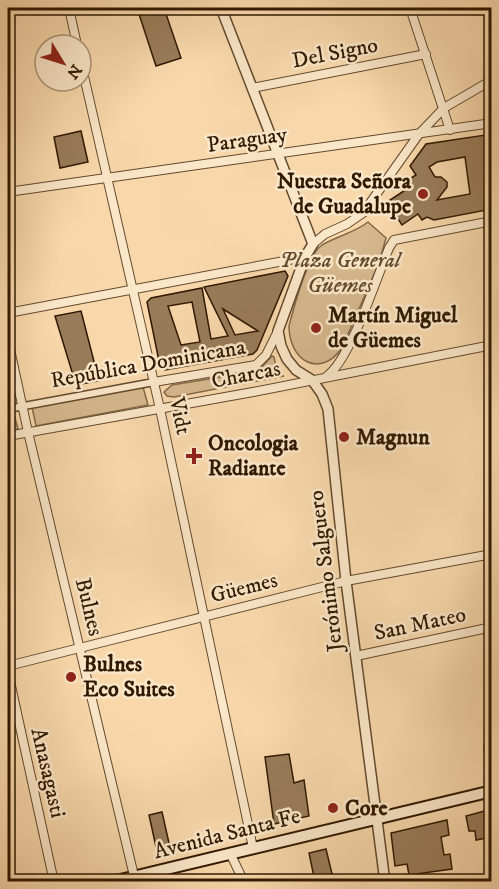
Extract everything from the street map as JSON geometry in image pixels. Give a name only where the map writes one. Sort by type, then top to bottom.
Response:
[{"type":"main road","name":"Avenida Santa Fe","points":[[112,882],[135,879],[230,853],[492,791]]},
{"type":"street","points":[[69,8],[74,33]]},
{"type":"street","points":[[221,8],[313,244]]},
{"type":"street","points":[[410,8],[450,130]]},
{"type":"street","name":"Del Signo","points":[[252,88],[426,54]]},
{"type":"street","points":[[278,331],[305,257],[313,244],[325,234],[348,224],[363,213],[419,134],[444,108],[492,80]]},
{"type":"street","name":"Vidt","points":[[88,93],[160,408],[253,848]]},
{"type":"street","name":"Paraguay","points":[[8,192],[492,123]]},
{"type":"street","points":[[326,377],[337,367],[350,345],[394,240],[492,220]]},
{"type":"street","points":[[8,314],[305,257]]},
{"type":"street","name":"Jerónimo Salguero","points":[[278,331],[281,346],[291,365],[312,380],[322,394],[328,409],[346,581],[385,882]]},
{"type":"street","name":"República Dominicana","points":[[8,409],[256,365],[266,355],[278,331]]},
{"type":"street","name":"Bulnes","points":[[8,340],[21,406],[135,879]]},
{"type":"street","name":"Charcas","points":[[8,436],[492,345]]},
{"type":"street","name":"Güemes","points":[[8,666],[346,581],[492,554]]},
{"type":"street","name":"San Mateo","points":[[356,656],[492,627]]},
{"type":"street","name":"Anasagasti","points":[[8,672],[54,882]]},
{"type":"street","points":[[230,853],[243,882]]},
{"type":"green space","name":"Plaza General Güemes","points":[[368,222],[386,238],[379,263],[342,348],[324,363],[307,362],[294,349],[289,326],[306,270],[316,251],[322,245]]},
{"type":"green space","points":[[272,356],[281,376],[284,376],[174,397],[167,396],[164,392],[172,385],[258,371]]},
{"type":"green space","points":[[143,387],[148,405],[36,426],[32,407]]},
{"type":"green space","points":[[13,410],[18,429],[8,431],[8,412]]},
{"type":"building","points":[[137,8],[164,8],[181,58],[156,66]]},
{"type":"building","points":[[81,131],[88,162],[60,168],[54,137]]},
{"type":"building","points":[[492,134],[492,154],[486,155],[492,192],[492,209],[434,220],[427,217],[422,220],[418,214],[402,225],[387,202],[404,191],[400,185],[416,175],[410,166],[426,144]],"holes":[[[465,157],[470,194],[437,200],[447,187],[447,182],[441,177],[435,177],[429,167],[437,162]]]},
{"type":"building","points":[[285,271],[288,276],[257,350],[253,354],[165,370],[160,366],[147,302],[151,298],[202,288],[211,339],[228,336],[204,287]],"holes":[[[192,302],[200,342],[181,345],[168,306]],[[223,309],[258,331],[235,335]]]},
{"type":"building","points":[[81,311],[99,381],[76,385],[55,316]]},
{"type":"building","points":[[492,744],[492,775],[486,775],[484,746]]},
{"type":"building","points":[[289,754],[294,783],[304,780],[309,816],[274,824],[265,757]]},
{"type":"building","points":[[492,809],[492,837],[476,840],[475,831],[469,831],[466,816]]},
{"type":"building","points":[[162,812],[171,852],[158,856],[149,815]]},
{"type":"building","points":[[447,820],[449,835],[441,837],[444,855],[450,854],[452,869],[409,875],[407,864],[395,866],[391,833]]},
{"type":"building","points":[[326,849],[334,882],[315,882],[309,853]]},
{"type":"place","name":"Nuestra Señora de Guadalupe","points":[[423,194]]},
{"type":"place","name":"Martín Miguel de Güemes","points":[[316,328]]},
{"type":"place","name":"Magnun","points":[[344,437]]},
{"type":"place","name":"Oncologia Radiante","points":[[194,456]]},
{"type":"place","name":"Bulnes Eco Suites","points":[[71,677]]},
{"type":"place","name":"Core","points":[[333,808]]}]
